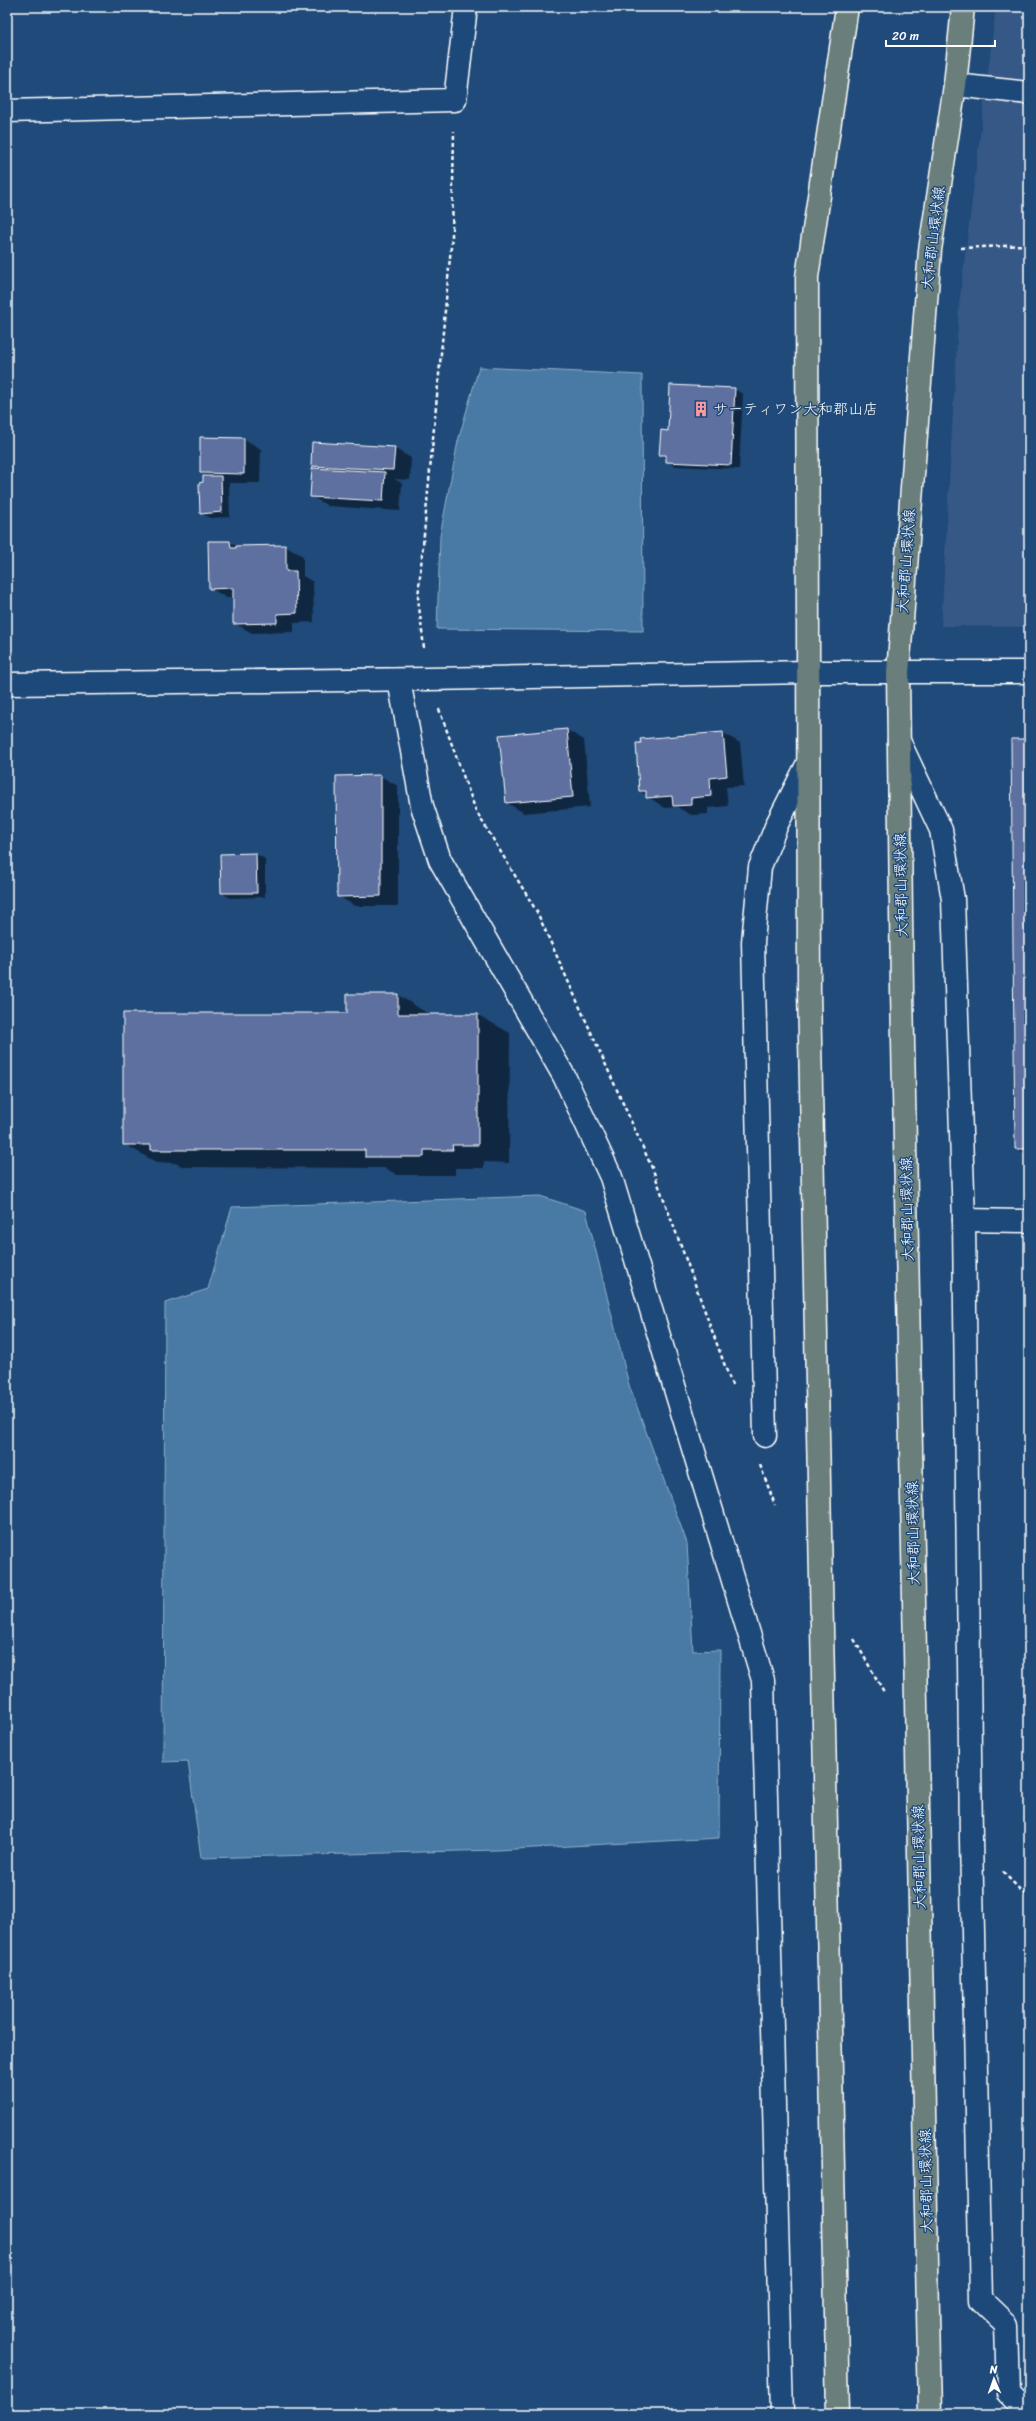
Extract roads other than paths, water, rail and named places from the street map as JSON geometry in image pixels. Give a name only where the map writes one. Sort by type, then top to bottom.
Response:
[{"type":"main road","points":[[838,2414],[809,990],[807,278],[847,7]]},
{"type":"main road","name":"大和郡山環状線","points":[[930,2414],[898,673],[930,250],[955,85],[963,7]]},
{"type":"street","points":[[7,111],[455,100],[466,7]]},
{"type":"street","points":[[955,85],[1029,93]]},
{"type":"street","points":[[7,684],[428,680],[808,672],[1029,672]]},
{"type":"street","points":[[399,680],[422,806],[440,860],[564,1076],[611,1177],[764,1680],[782,2414]]},
{"type":"street","points":[[899,741],[941,830],[953,899],[964,1220],[971,1840],[981,2300],[1006,2324],[1008,2393],[1029,2414]]},
{"type":"street","points":[[765,1436],[753,942],[760,867],[777,824],[808,763]]},
{"type":"street","points":[[964,1220],[1029,1221]]},
{"type":"place","name":"サーティワン大和郡山店","points":[[701,409]]}]
